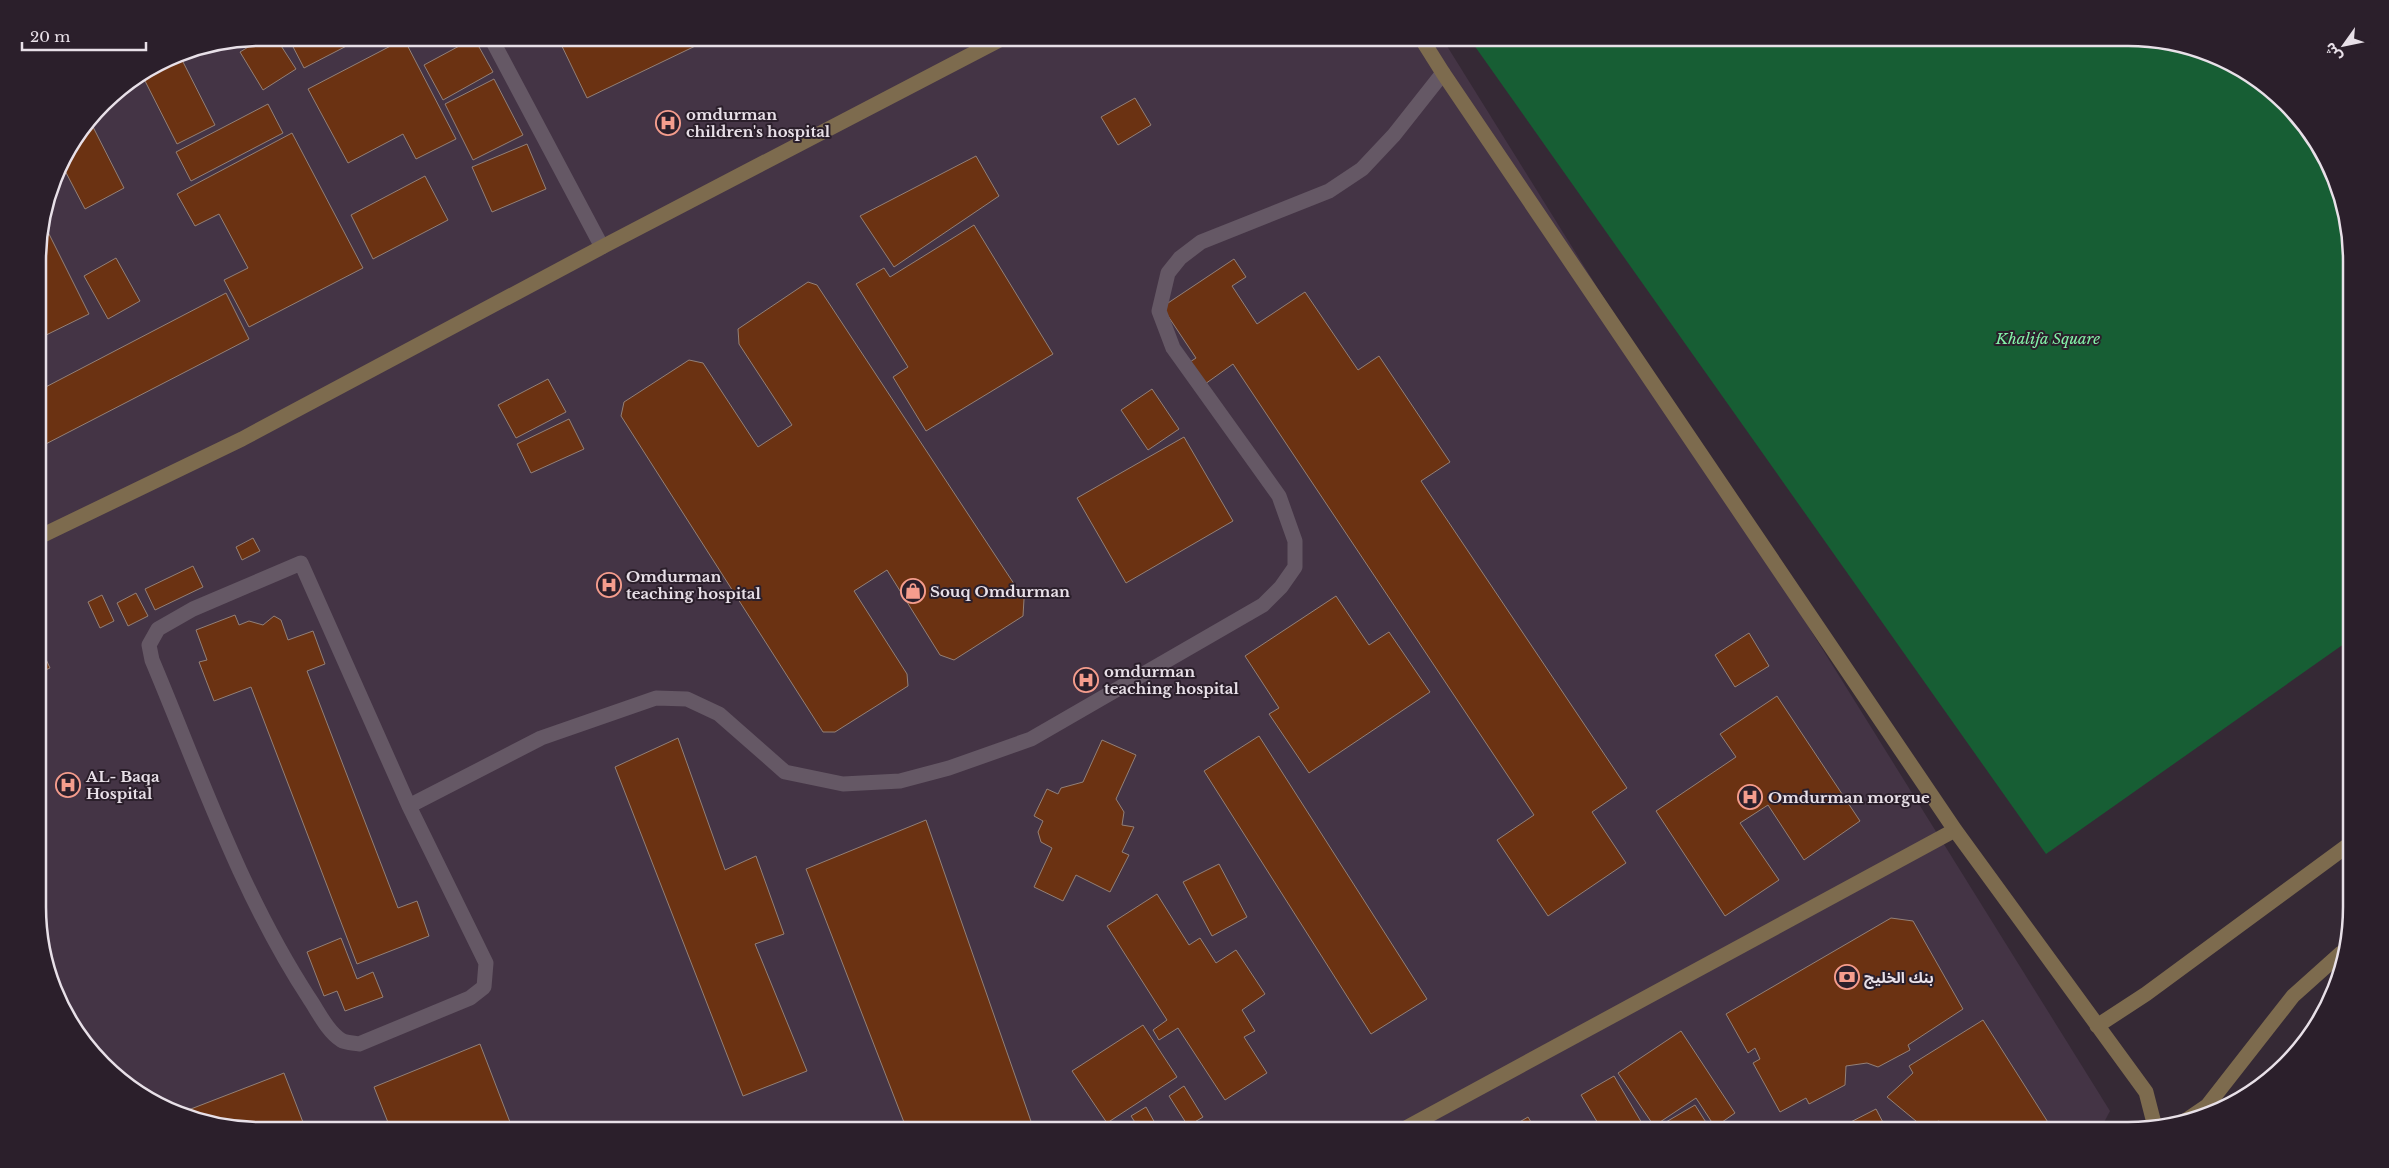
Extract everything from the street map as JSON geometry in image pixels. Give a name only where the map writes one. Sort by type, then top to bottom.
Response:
[{"type":"main road","points":[[46,534],[242,439],[602,247],[989,46]]},
{"type":"main road","points":[[1426,46],[1955,830],[2146,1092],[2153,1120]]},
{"type":"main road","points":[[1417,1122],[1955,830]]},
{"type":"main road","points":[[2097,1026],[2146,994],[2343,849]]},
{"type":"main road","points":[[2207,1106],[2293,996],[2337,956]]},
{"type":"street","points":[[495,46],[602,247]]},
{"type":"street","points":[[409,806],[541,738],[656,698],[687,699],[719,714],[786,772],[844,784],[900,781],[949,768],[1031,739],[1264,605],[1281,587],[1295,567],[1295,541],[1279,496],[1173,348],[1159,311],[1168,274],[1180,258],[1201,242],[1329,191],[1362,169],[1394,134],[1443,73]]},
{"type":"street","points":[[301,563],[409,806],[486,963],[484,987],[470,998],[360,1044],[342,1041],[330,1030],[288,966],[236,861],[152,660],[149,645],[158,629],[208,602],[301,563]]},
{"type":"shaded area","name":"Souq Omdurman","points":[[261,46],[1447,46],[2110,1111],[2104,1122],[261,1122],[219,1118],[166,1100],[130,1077],[109,1059],[91,1038],[68,1002],[58,976],[48,935],[46,907],[46,261],[50,219],[68,166],[91,130],[109,109],[130,91],[166,68],[192,58],[233,48]]},
{"type":"green space","name":"Khalifa Square","points":[[1475,46],[2128,46],[2156,48],[2197,58],[2223,68],[2259,91],[2280,109],[2298,130],[2321,166],[2331,192],[2341,233],[2343,261],[2343,645],[2046,854]]},
{"type":"building","points":[[281,46],[296,69],[263,90],[240,52],[248,47]]},
{"type":"building","points":[[293,46],[347,46],[304,68]]},
{"type":"building","points":[[391,46],[408,46],[456,139],[416,159],[403,134],[348,163],[308,89]]},
{"type":"building","points":[[459,46],[478,46],[493,72],[443,100],[424,65]]},
{"type":"building","points":[[562,46],[695,46],[587,98]]},
{"type":"building","points":[[183,62],[215,125],[177,144],[145,81],[166,68]]},
{"type":"building","points":[[494,79],[523,135],[473,160],[445,104]]},
{"type":"building","points":[[1135,98],[1151,125],[1118,145],[1101,117]]},
{"type":"building","points":[[268,104],[283,133],[191,181],[176,152]]},
{"type":"building","points":[[93,127],[124,188],[85,209],[66,172],[75,154]]},
{"type":"building","points":[[292,133],[363,268],[249,327],[224,280],[248,268],[219,214],[195,226],[177,194]]},
{"type":"building","points":[[527,144],[546,189],[492,212],[472,167]]},
{"type":"building","points":[[976,156],[999,196],[894,267],[860,216]]},
{"type":"building","points":[[425,176],[448,220],[373,259],[351,215]]},
{"type":"building","points":[[974,225],[1053,354],[926,431],[893,377],[908,367],[856,284],[884,268],[890,277]]},
{"type":"building","points":[[48,232],[89,314],[46,335],[46,261]]},
{"type":"building","points":[[116,258],[140,301],[108,319],[84,276]]},
{"type":"building","points":[[1234,259],[1246,277],[1232,286],[1257,324],[1305,292],[1358,370],[1379,356],[1450,462],[1421,481],[1627,788],[1592,812],[1626,863],[1548,916],[1497,840],[1534,815],[1233,364],[1205,384],[1190,362],[1196,358],[1162,307]]},
{"type":"building","points":[[808,282],[817,285],[1024,599],[1023,616],[954,660],[940,655],[887,570],[854,591],[907,674],[908,686],[835,732],[823,732],[621,416],[624,402],[689,360],[703,363],[758,447],[792,425],[739,344],[738,329]]},
{"type":"building","points":[[226,293],[249,339],[46,444],[46,387]]},
{"type":"building","points":[[548,379],[566,412],[516,438],[498,405]]},
{"type":"building","points":[[1152,389],[1179,429],[1148,450],[1121,410]]},
{"type":"building","points":[[569,419],[584,449],[531,473],[517,444]]},
{"type":"building","points":[[1184,437],[1233,521],[1126,583],[1077,498]]},
{"type":"building","points":[[253,538],[260,551],[242,560],[236,547]]},
{"type":"building","points":[[193,566],[203,587],[155,610],[145,589]]},
{"type":"building","points":[[136,593],[148,616],[128,626],[117,603]]},
{"type":"building","points":[[102,595],[114,621],[100,628],[88,602]]},
{"type":"building","points":[[1336,596],[1369,645],[1389,632],[1430,692],[1309,773],[1269,714],[1279,708],[1245,656]]},
{"type":"building","points":[[235,615],[239,625],[249,621],[263,625],[274,616],[281,620],[288,640],[313,631],[325,664],[307,671],[398,908],[417,901],[429,936],[357,964],[251,687],[214,701],[199,662],[207,660],[196,630]]},
{"type":"building","points":[[1749,633],[1769,666],[1735,687],[1715,655]]},
{"type":"building","points":[[46,659],[50,668],[46,670]]},
{"type":"building","points":[[1777,696],[1860,821],[1804,860],[1768,805],[1740,823],[1779,880],[1725,916],[1656,811],[1736,757],[1720,734]]},
{"type":"building","points":[[1259,736],[1427,999],[1371,1034],[1204,771]]},
{"type":"building","points":[[678,738],[725,870],[756,856],[784,934],[755,944],[807,1071],[743,1096],[615,767]]},
{"type":"building","points":[[1102,740],[1136,755],[1116,799],[1124,812],[1122,825],[1134,827],[1122,852],[1129,855],[1110,892],[1076,875],[1063,901],[1034,887],[1052,848],[1041,842],[1038,832],[1043,821],[1034,816],[1047,789],[1058,794],[1061,788],[1083,782]]},
{"type":"building","points":[[926,820],[1031,1122],[904,1122],[806,869]]},
{"type":"building","points":[[1219,864],[1247,917],[1212,936],[1183,882]]},
{"type":"building","points":[[1157,894],[1189,945],[1200,938],[1216,963],[1236,950],[1265,994],[1242,1010],[1255,1031],[1244,1037],[1267,1073],[1225,1100],[1178,1028],[1159,1040],[1153,1030],[1167,1020],[1107,926]]},
{"type":"building","points":[[1891,918],[1913,921],[1963,1009],[1908,1045],[1910,1050],[1878,1067],[1867,1063],[1846,1066],[1845,1085],[1809,1104],[1806,1098],[1780,1112],[1753,1063],[1760,1059],[1755,1048],[1748,1053],[1726,1014]]},
{"type":"building","points":[[341,938],[357,979],[373,972],[383,997],[345,1011],[337,991],[324,996],[307,952]]},
{"type":"building","points":[[1983,1020],[2048,1122],[1917,1122],[1887,1097],[1913,1073],[1909,1066]]},
{"type":"building","points":[[1143,1025],[1177,1077],[1106,1122],[1072,1071]]},
{"type":"building","points":[[1681,1031],[1735,1113],[1722,1122],[1712,1122],[1696,1098],[1660,1122],[1651,1122],[1618,1073]]},
{"type":"building","points":[[480,1044],[510,1122],[388,1122],[374,1087]]},
{"type":"building","points":[[284,1073],[303,1122],[233,1120],[190,1109]]},
{"type":"building","points":[[1614,1076],[1641,1122],[1597,1122],[1581,1095]]},
{"type":"building","points":[[1184,1086],[1203,1117],[1195,1122],[1185,1122],[1169,1096]]},
{"type":"building","points":[[1695,1105],[1706,1122],[1666,1122]]},
{"type":"building","points":[[1146,1107],[1154,1122],[1135,1122],[1131,1116]]},
{"type":"building","points":[[1876,1109],[1883,1122],[1851,1122]]},
{"type":"building","points":[[1528,1117],[1531,1122],[1520,1122]]},
{"type":"place","name":"omdurman children's hospital","points":[[668,123]]},
{"type":"place","name":"Omdurman teaching hospital","points":[[609,585]]},
{"type":"place","name":"Souq Omdurman","points":[[913,591]]},
{"type":"place","name":"omdurman teaching hospital","points":[[1086,680]]},
{"type":"place","name":"AL- Baqa Hospital","points":[[68,785]]},
{"type":"place","name":"Omdurman morgue","points":[[1750,797]]},
{"type":"place","name":"بنك الخليج","points":[[1847,977]]}]
